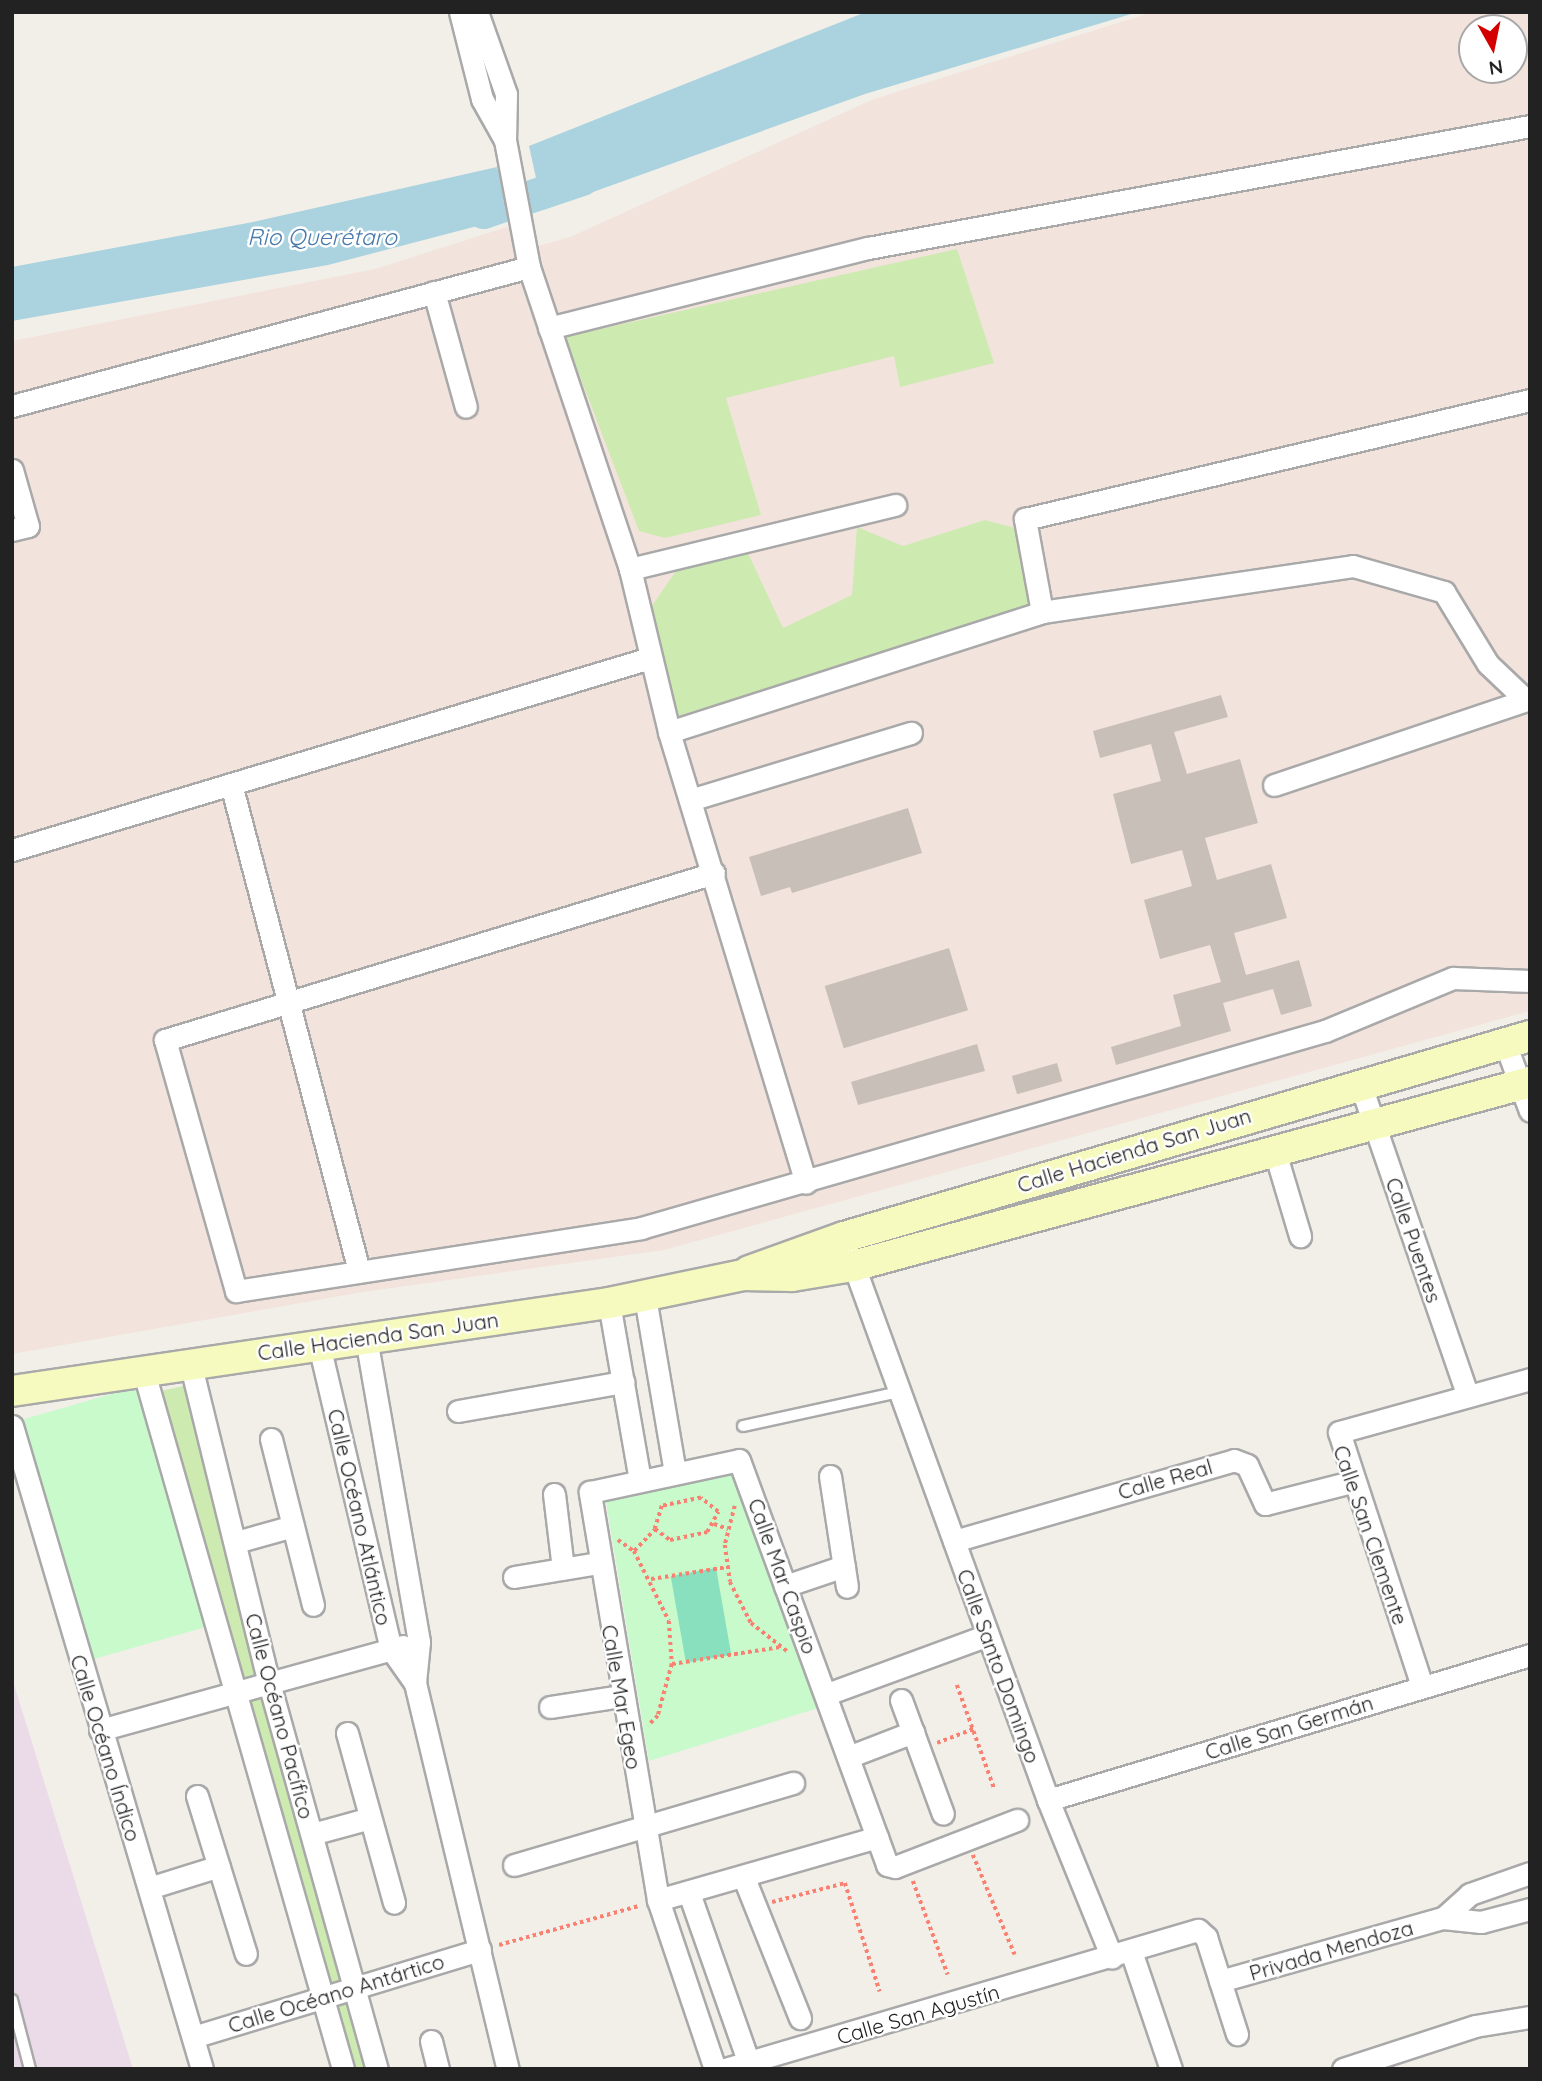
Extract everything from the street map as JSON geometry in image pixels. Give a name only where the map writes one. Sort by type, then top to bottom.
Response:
[{"type":"main road","name":"Calle Hacienda San Juan","points":[[12,1391],[190,1362],[609,1303],[743,1275],[844,1237],[1360,1083],[1517,1040]]},
{"type":"main road","name":"Calle Hacienda San Juan","points":[[743,1275],[792,1276],[853,1266],[1374,1124],[1527,1092]]},
{"type":"street","points":[[460,12],[502,127],[529,267],[630,569],[668,732],[714,873],[806,1183]]},
{"type":"street","points":[[477,12],[506,94],[502,127]]},
{"type":"street","points":[[550,328],[868,248],[1530,126]]},
{"type":"street","points":[[12,405],[529,267]]},
{"type":"street","points":[[434,292],[466,407]]},
{"type":"street","points":[[1042,612],[1025,519],[1530,400]]},
{"type":"street","points":[[12,470],[28,526],[12,530]]},
{"type":"street","points":[[630,569],[895,505]]},
{"type":"street","points":[[668,732],[1042,612],[1353,566],[1444,592],[1488,664],[1528,699]]},
{"type":"street","points":[[12,850],[650,659]]},
{"type":"street","points":[[1274,785],[1528,699]]},
{"type":"street","points":[[690,800],[911,733]]},
{"type":"street","points":[[231,784],[359,1271]]},
{"type":"street","points":[[714,873],[289,1005],[165,1040],[236,1291],[641,1228],[806,1183],[1325,1031],[1453,978],[1530,981]]},
{"type":"street","points":[[1517,1040],[1527,1092]]},
{"type":"street","name":"Calle Puentes","points":[[1360,1083],[1468,1396]]},
{"type":"street","points":[[1275,1152],[1300,1236]]},
{"type":"street","name":"Calle Santo Domingo","points":[[844,1237],[1048,1800],[1121,1954],[1171,2069]]},
{"type":"street","points":[[645,1297],[676,1472]]},
{"type":"street","points":[[609,1303],[640,1480]]},
{"type":"street","name":"Calle Océano Atlántico","points":[[366,1338],[419,1642],[415,1683],[508,2069]]},
{"type":"street","name":"Calle Océano Atlántico","points":[[319,1345],[391,1649],[415,1683]]},
{"type":"street","name":"Calle Océano Pacífico","points":[[190,1362],[269,1683],[377,2069]]},
{"type":"street","name":"Calle Océano Pacífico","points":[[143,1369],[233,1693],[343,2069]]},
{"type":"street","points":[[1468,1396],[1530,1379]]},
{"type":"street","points":[[458,1411],[623,1382]]},
{"type":"street","name":"Calle San Clemente","points":[[1422,1686],[1351,1482],[1339,1432],[1468,1396]]},
{"type":"street","name":"Calle Océano Índico","points":[[12,1426],[202,2069]]},
{"type":"street","points":[[271,1439],[313,1605]]},
{"type":"street","name":"Calle Mar Caspio","points":[[590,1492],[739,1460],[827,1694],[877,1837]]},
{"type":"street","name":"Calle Real","points":[[954,1541],[1234,1460],[1247,1465],[1265,1504],[1351,1482]]},
{"type":"street","points":[[785,1586],[845,1577],[830,1476]]},
{"type":"street","name":"Calle Mar Egeo","points":[[590,1492],[629,1746],[646,1824],[658,1900],[715,2069]]},
{"type":"street","points":[[554,1494],[563,1569]]},
{"type":"street","points":[[236,1542],[293,1526]]},
{"type":"street","points":[[514,1577],[599,1563]]},
{"type":"street","points":[[827,1694],[988,1634]]},
{"type":"street","points":[[100,1730],[419,1642]]},
{"type":"street","name":"Calle San Germán","points":[[1048,1800],[1530,1655]]},
{"type":"street","points":[[550,1707],[621,1696]]},
{"type":"street","points":[[901,1700],[943,1814]]},
{"type":"street","points":[[346,1733],[394,1903]]},
{"type":"street","points":[[848,1757],[917,1741]]},
{"type":"street","points":[[514,1865],[646,1824],[793,1783]]},
{"type":"street","points":[[197,1796],[246,1954]]},
{"type":"street","points":[[312,1834],[370,1818]]},
{"type":"street","points":[[658,1900],[744,1878],[877,1837],[888,1866],[906,1863],[1017,1820]]},
{"type":"street","points":[[149,1888],[219,1866]]},
{"type":"street","name":"Privada Mendoza","points":[[1443,1918],[1470,1894],[1530,1872]]},
{"type":"street","points":[[744,1878],[800,2018]]},
{"type":"street","points":[[1508,1879],[1525,1911]]},
{"type":"street","points":[[689,1893],[748,2061]]},
{"type":"street","name":"Privada Mendoza","points":[[1220,1981],[1443,1918],[1481,1922],[1525,1911]]},
{"type":"street","name":"Privada Mendoza","points":[[1121,1954],[1201,1931],[1237,2034]]},
{"type":"street","name":"Calle Océano Antártico","points":[[192,2037],[480,1950]]},
{"type":"street","name":"Calle San Agustín","points":[[725,2069],[1121,1954]]},
{"type":"street","points":[[1343,2069],[1475,2026],[1530,2017]]},
{"type":"street","points":[[431,2041],[438,2069]]},
{"type":"lane","points":[[743,1426],[900,1392]]},
{"type":"lane","points":[[12,2000],[30,2069]]},
{"type":"path","points":[[751,1489],[731,1510],[728,1567],[751,1623],[782,1646],[815,1664]]},
{"type":"path","points":[[634,1551],[655,1529],[662,1506],[701,1498],[718,1512],[715,1524],[707,1532],[670,1539],[655,1529]]},
{"type":"path","points":[[593,1523],[634,1551],[651,1579],[669,1621],[672,1664],[658,1716],[629,1746]]},
{"type":"path","points":[[715,1524],[728,1529]]},
{"type":"path","points":[[651,1579],[728,1567]]},
{"type":"path","points":[[672,1664],[782,1646]]},
{"type":"path","points":[[957,1685],[995,1788]]},
{"type":"path","points":[[917,1741],[974,1729]]},
{"type":"path","points":[[967,1840],[1014,1955]]},
{"type":"path","points":[[906,1863],[948,1975]]},
{"type":"path","points":[[755,1907],[845,1883],[880,1992]]},
{"type":"path","points":[[480,1950],[658,1900]]},
{"type":"shaded area","points":[[1153,12],[1530,12],[1530,1011],[664,1250],[363,1292],[12,1354],[12,341],[375,269],[513,225],[520,251],[570,237],[874,99]]},
{"type":"shaded area","points":[[12,1678],[133,2069],[12,2069]]},
{"type":"green space","points":[[957,249],[994,363],[900,387],[894,356],[726,398],[761,515],[665,538],[639,531],[565,337]]},
{"type":"green space","points":[[985,520],[1015,528],[1029,607],[679,716],[649,610],[676,571],[747,551],[783,628],[852,595],[857,527],[903,546]]},
{"type":"green space","points":[[188,1385],[371,2069],[351,2069],[156,1392]]},
{"type":"green space","points":[[136,1387],[205,1627],[91,1660],[23,1420]]},
{"type":"green space","points":[[732,1471],[818,1708],[649,1761],[605,1496]]},
{"type":"green space","points":[[716,1568],[731,1655],[686,1663],[671,1576]]},
{"type":"water","points":[[866,12],[1138,12],[865,94],[543,210],[529,146]]},
{"type":"water","name":"Rio Querétaro","points":[[497,167],[512,217],[328,265],[12,321],[12,267],[253,222]]},
{"type":"building","points":[[1221,695],[1228,717],[1174,732],[1187,774],[1240,759],[1258,823],[1205,838],[1217,880],[1271,864],[1287,918],[1234,933],[1246,975],[1299,960],[1312,1006],[1281,1015],[1273,989],[1223,1003],[1231,1031],[1116,1065],[1111,1047],[1181,1026],[1173,995],[1221,982],[1210,945],[1160,959],[1144,900],[1192,886],[1182,850],[1131,864],[1113,794],[1161,781],[1151,744],[1100,758],[1093,731]]},
{"type":"building","points":[[908,808],[922,853],[792,893],[790,887],[761,896],[749,857]]},
{"type":"building","points":[[949,948],[968,1010],[844,1048],[825,986]]},
{"type":"building","points":[[977,1044],[985,1071],[858,1105],[851,1082]]},
{"type":"building","points":[[1057,1063],[1062,1081],[1017,1094],[1012,1076]]},
{"type":"waterway","points":[[483,212],[582,179]]}]
